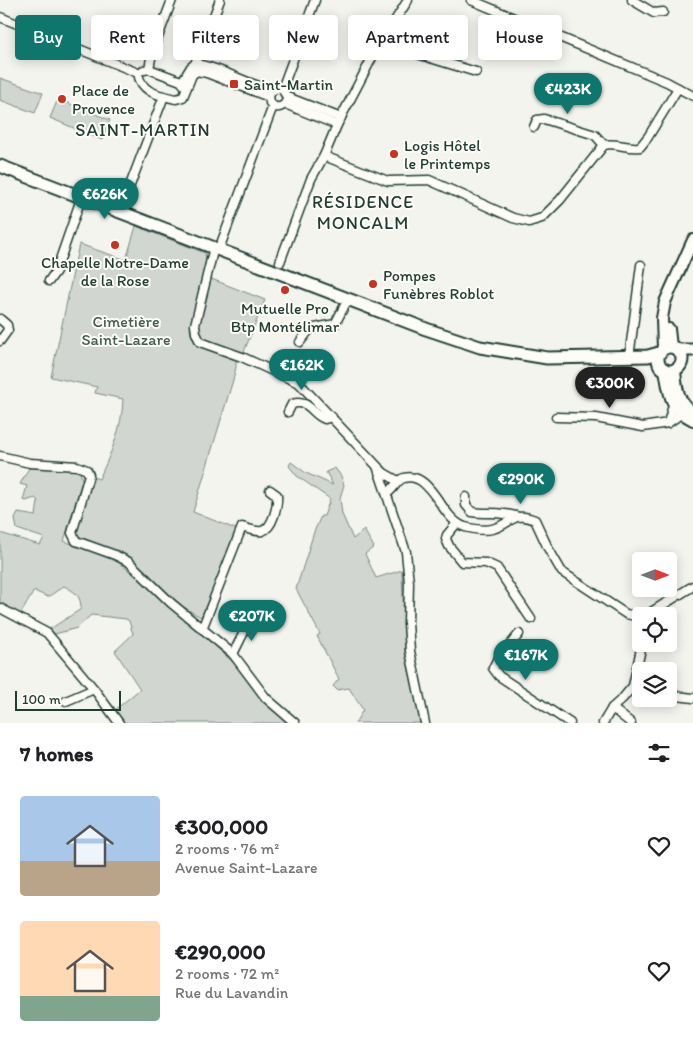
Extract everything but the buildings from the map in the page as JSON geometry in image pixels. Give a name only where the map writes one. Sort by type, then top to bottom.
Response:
[{"type":"main road","points":[[0,166],[217,248],[279,267],[348,299],[426,329],[480,347],[547,358],[628,356],[669,358],[693,356]]},
{"type":"main road","points":[[669,358],[693,350]]},
{"type":"street","points":[[149,69],[152,53],[172,0]]},
{"type":"street","points":[[181,81],[195,64],[220,0]]},
{"type":"street","points":[[268,98],[277,90],[315,0]]},
{"type":"street","points":[[399,15],[408,0]]},
{"type":"street","points":[[471,0],[667,82],[693,96]]},
{"type":"street","points":[[632,0],[654,13],[663,12]]},
{"type":"street","points":[[0,17],[138,72],[149,69],[181,81],[185,89]]},
{"type":"street","points":[[279,267],[311,179],[372,60]]},
{"type":"street","points":[[437,60],[476,72]]},
{"type":"street","points":[[195,64],[207,66],[256,85],[277,90],[286,101],[339,121]]},
{"type":"street","points":[[138,72],[142,85],[164,96],[176,99],[183,97],[192,74],[197,71],[207,73],[268,98],[274,106],[278,107],[286,101]]},
{"type":"street","points":[[324,156],[388,181],[429,180],[513,218],[529,222],[542,218],[560,200],[604,145],[612,143],[634,148],[640,147],[678,88]]},
{"type":"street","points":[[129,188],[164,96]]},
{"type":"street","points":[[274,106],[217,248],[195,325],[196,333],[200,342],[242,356],[298,383],[384,473],[398,481]]},
{"type":"street","points":[[534,127],[538,120],[544,119],[595,135],[604,145]]},
{"type":"street","points":[[49,281],[56,271],[82,196]]},
{"type":"street","points":[[693,240],[672,288],[668,330],[669,358],[677,403],[681,414],[693,420]]},
{"type":"street","points":[[628,356],[641,265]]},
{"type":"street","points":[[300,342],[310,329],[335,324],[348,299]]},
{"type":"street","points":[[0,319],[8,325],[8,330],[0,340]]},
{"type":"street","points":[[288,412],[292,404],[300,402],[310,406],[318,417],[325,419],[332,417]]},
{"type":"street","points":[[677,403],[693,412]]},
{"type":"street","points":[[668,423],[677,403]]},
{"type":"street","points":[[556,417],[596,418],[638,427],[668,423],[681,414]]},
{"type":"street","points":[[0,456],[30,463],[77,466],[87,470],[89,475],[72,533],[73,538],[76,541],[129,562],[171,602],[233,654],[266,698],[295,723]]},
{"type":"street","points":[[377,466],[406,552],[409,583],[408,623],[410,651],[425,723]]},
{"type":"street","points":[[387,493],[390,492],[398,481],[405,478],[421,480],[457,524],[483,530],[493,529],[516,516]]},
{"type":"street","points":[[202,629],[242,527],[260,532],[266,529],[271,522],[278,500],[277,495],[270,490]]},
{"type":"street","points":[[466,497],[466,505],[472,512],[527,516],[534,520],[562,572],[626,614],[632,615]]},
{"type":"street","points":[[457,524],[446,538],[454,554],[462,562],[486,563],[497,568],[531,619]]},
{"type":"street","points":[[660,607],[693,586]]},
{"type":"street","points":[[0,608],[47,633],[94,689],[119,723]]},
{"type":"street","points":[[233,654],[253,614],[259,610],[266,610],[270,620]]},
{"type":"street","points":[[519,634],[493,668],[499,676],[570,723]]},
{"type":"street","points":[[603,723],[612,708],[632,687]]},
{"type":"street","points":[[66,701],[94,689]]},
{"type":"street","points":[[677,696],[693,698]]},
{"type":"street","points":[[612,708],[631,723]]},
{"type":"green space","points":[[0,78],[43,93],[35,113],[0,100]]},
{"type":"green space","points":[[58,99],[110,120],[102,140],[50,118]]},
{"type":"green space","name":"Cimetière Saint-Lazare","points":[[136,226],[205,253],[206,260],[190,330],[194,341],[199,346],[236,360],[233,380],[193,512],[238,530],[201,617],[184,607],[147,572],[132,561],[76,534],[93,477],[99,479],[115,440],[121,420],[123,399],[95,393],[97,387],[51,377],[79,244],[126,260]]},
{"type":"green space","points":[[209,278],[265,300],[243,354],[200,336],[198,324]]},
{"type":"green space","points":[[291,462],[306,473],[333,485],[326,472],[335,468],[341,476],[344,485],[340,498],[342,514],[353,539],[364,530],[374,547],[365,554],[376,578],[402,570],[405,653],[421,723],[355,723],[363,710],[349,688],[337,690],[333,686],[339,679],[317,636],[320,634],[296,589],[314,532],[321,516],[324,516],[330,499],[297,476],[289,466]]},
{"type":"green space","points":[[29,468],[74,469],[80,472],[82,480],[64,541],[117,561],[237,666],[264,702],[290,723],[124,723],[115,710],[140,689],[115,651],[133,634],[129,621],[126,619],[91,615],[77,628],[55,634],[50,629],[81,609],[77,594],[64,586],[48,597],[34,591],[20,615],[0,605],[0,533],[40,545],[44,538],[17,529],[15,519],[18,513],[36,516],[38,501],[35,498],[23,500],[27,486],[20,484]]},
{"type":"place","name":"Saint-Martin","points":[[234,84]]},
{"type":"place","name":"Place de Provence","points":[[62,99]]},
{"type":"place","name":"Logis Hôtel le Printemps","points":[[394,154]]},
{"type":"place","name":"Chapelle Notre-Dame de la Rose","points":[[115,245]]},
{"type":"place","name":"Pompes Funèbres Roblot","points":[[373,284]]},
{"type":"place","name":"Mutuelle Pro Btp Montélimar","points":[[285,290]]},
{"type":"district","name":"SAINT-MARTIN","points":[[143,130]]},
{"type":"district","name":"RÉSIDENCE MONCALM","points":[[363,212]]}]
